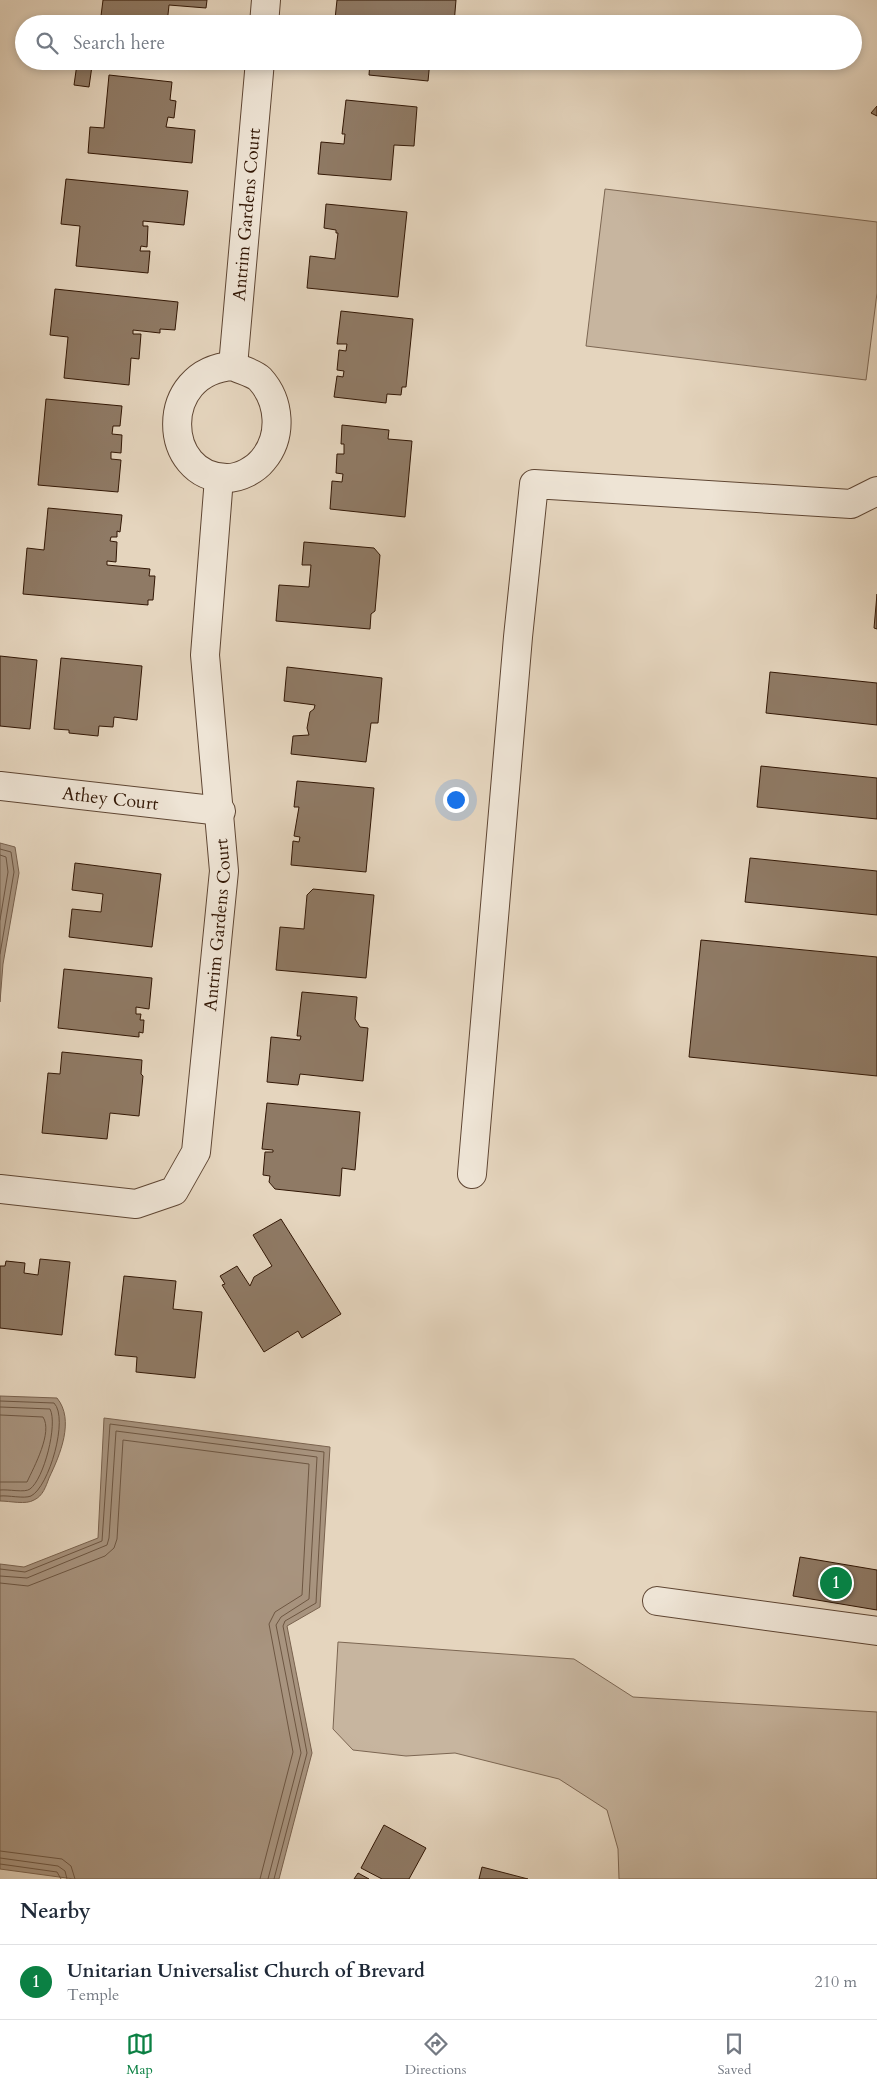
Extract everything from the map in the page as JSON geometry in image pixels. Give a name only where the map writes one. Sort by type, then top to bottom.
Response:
[{"type":"street","points":[[265,15],[266,0]]},
{"type":"street","name":"Antrim Gardens Court","points":[[233,366],[259,70]]},
{"type":"street","points":[[233,366],[259,378],[272,398],[277,415],[275,437],[265,459],[255,469],[235,478],[219,478],[204,473],[185,454],[178,436],[177,417],[186,390],[194,380],[205,372],[218,367],[233,366]]},
{"type":"street","name":"Antrim Gardens Court","points":[[0,1189],[136,1204],[174,1191],[196,1152],[224,871],[221,811],[205,656],[219,478]]},
{"type":"street","points":[[472,1174],[518,637],[534,484],[851,504],[877,491]]},
{"type":"street","name":"Athey Court","points":[[0,786],[221,811]]},
{"type":"street","points":[[658,1601],[877,1631]]},
{"type":"shaded area","points":[[605,189],[877,222],[877,293],[866,380],[586,346]]},
{"type":"shaded area","points":[[338,1642],[574,1659],[633,1697],[877,1712],[877,1879],[619,1879],[618,1849],[607,1810],[559,1779],[455,1753],[406,1756],[353,1750],[333,1729]]},
{"type":"water","points":[[0,843],[15,847],[19,873],[3,964],[0,1002]]},
{"type":"water","points":[[0,1396],[57,1398],[65,1417],[64,1438],[57,1459],[44,1490],[40,1496],[31,1501],[22,1503],[0,1501]]},
{"type":"water","points":[[104,1418],[330,1447],[320,1607],[287,1626],[312,1753],[279,1879],[74,1879],[0,1869],[0,1564],[24,1567],[98,1538]]},
{"type":"building","points":[[103,0],[207,0],[206,8],[169,5],[168,15],[101,15]]},
{"type":"building","points":[[337,0],[456,0],[455,15],[335,15]]},
{"type":"building","points":[[76,70],[91,70],[89,87],[74,85]]},
{"type":"building","points":[[369,70],[429,70],[428,81],[369,75]]},
{"type":"building","points":[[109,75],[172,82],[170,100],[176,101],[174,118],[168,117],[166,127],[195,130],[192,163],[88,153],[90,127],[104,128]]},
{"type":"building","points":[[346,100],[417,107],[414,146],[394,145],[391,180],[318,174],[321,142],[344,144],[345,134],[342,134]]},
{"type":"building","points":[[877,106],[877,116],[871,113]]},
{"type":"building","points":[[66,179],[188,191],[184,225],[143,221],[143,226],[148,226],[147,247],[141,246],[140,251],[150,251],[148,273],[76,266],[80,226],[61,224]]},
{"type":"building","points":[[326,204],[407,212],[398,297],[307,288],[310,256],[335,259],[338,233],[336,233],[336,230],[324,228]]},
{"type":"building","points":[[55,289],[178,302],[175,330],[160,329],[160,333],[133,330],[133,334],[141,334],[139,359],[131,358],[129,385],[64,378],[68,337],[50,335]]},
{"type":"building","points":[[341,311],[413,319],[406,387],[402,387],[401,395],[387,394],[386,403],[334,397],[337,376],[343,377],[344,371],[337,370],[339,350],[346,351],[347,344],[337,344]]},
{"type":"building","points":[[46,399],[122,406],[120,426],[113,426],[112,434],[122,435],[121,453],[111,452],[111,459],[121,460],[118,492],[38,485]]},
{"type":"building","points":[[342,425],[389,430],[388,439],[412,441],[405,517],[330,509],[332,481],[342,482],[343,474],[336,473],[337,454],[344,454],[344,444],[341,444]]},
{"type":"building","points":[[48,508],[122,515],[120,532],[117,531],[117,537],[111,537],[110,541],[117,542],[116,562],[107,561],[107,565],[150,569],[149,576],[155,576],[153,600],[148,600],[148,605],[23,594],[27,548],[44,550]]},
{"type":"building","points":[[304,542],[374,548],[380,555],[375,611],[371,614],[370,629],[276,621],[279,585],[309,587],[311,565],[302,565]]},
{"type":"building","points":[[877,594],[877,629],[874,628]]},
{"type":"building","points":[[0,656],[37,660],[30,729],[0,726]]},
{"type":"building","points":[[61,658],[142,666],[137,720],[114,717],[113,727],[99,726],[98,736],[69,733],[69,730],[54,729]]},
{"type":"building","points":[[287,667],[382,678],[378,723],[371,723],[366,762],[291,754],[293,736],[309,735],[307,728],[310,712],[314,709],[315,705],[284,701]]},
{"type":"building","points":[[770,672],[877,683],[877,725],[766,713]]},
{"type":"building","points":[[761,766],[877,778],[877,819],[757,807]]},
{"type":"building","points":[[297,781],[374,788],[366,872],[291,865],[293,841],[299,842],[300,837],[294,836],[299,807],[294,807]]},
{"type":"building","points":[[750,858],[877,871],[877,915],[745,902]]},
{"type":"building","points":[[75,863],[161,874],[152,947],[69,937],[72,909],[101,912],[103,894],[72,890]]},
{"type":"building","points":[[313,889],[374,895],[366,978],[276,970],[280,927],[304,929],[307,895]]},
{"type":"building","points":[[701,940],[877,957],[877,1076],[689,1057]]},
{"type":"building","points":[[64,969],[152,978],[149,1009],[136,1007],[136,1014],[141,1014],[140,1020],[144,1020],[143,1033],[139,1032],[139,1037],[58,1028]]},
{"type":"building","points":[[302,992],[357,997],[355,1019],[360,1027],[368,1028],[363,1081],[300,1074],[298,1085],[267,1082],[271,1037],[300,1040],[301,1036],[297,1036]]},
{"type":"building","points":[[62,1052],[142,1060],[141,1074],[143,1076],[139,1116],[110,1113],[107,1139],[42,1133],[48,1073],[60,1074]]},
{"type":"building","points":[[267,1103],[360,1112],[355,1170],[342,1168],[340,1196],[275,1189],[269,1182],[270,1176],[263,1175],[265,1152],[273,1152],[273,1150],[262,1149]]},
{"type":"building","points":[[281,1219],[341,1314],[302,1338],[298,1331],[264,1352],[222,1285],[225,1284],[220,1276],[237,1266],[250,1286],[254,1277],[272,1266],[253,1235]]},
{"type":"building","points":[[40,1259],[70,1262],[62,1335],[0,1328],[0,1266],[5,1266],[6,1261],[25,1263],[24,1273],[38,1275]]},
{"type":"building","points":[[124,1276],[176,1281],[173,1309],[202,1312],[195,1378],[136,1372],[137,1357],[115,1355]]},
{"type":"building","points":[[800,1557],[877,1570],[877,1610],[793,1596]]},
{"type":"building","points":[[384,1825],[426,1848],[409,1879],[382,1879],[361,1868]]},
{"type":"building","points":[[482,1867],[528,1879],[479,1879]]},
{"type":"building","points":[[358,1873],[369,1879],[354,1879]]},
{"type":"place","name":"Unitarian Universalist Church of Brevard","points":[[836,1583]]}]
